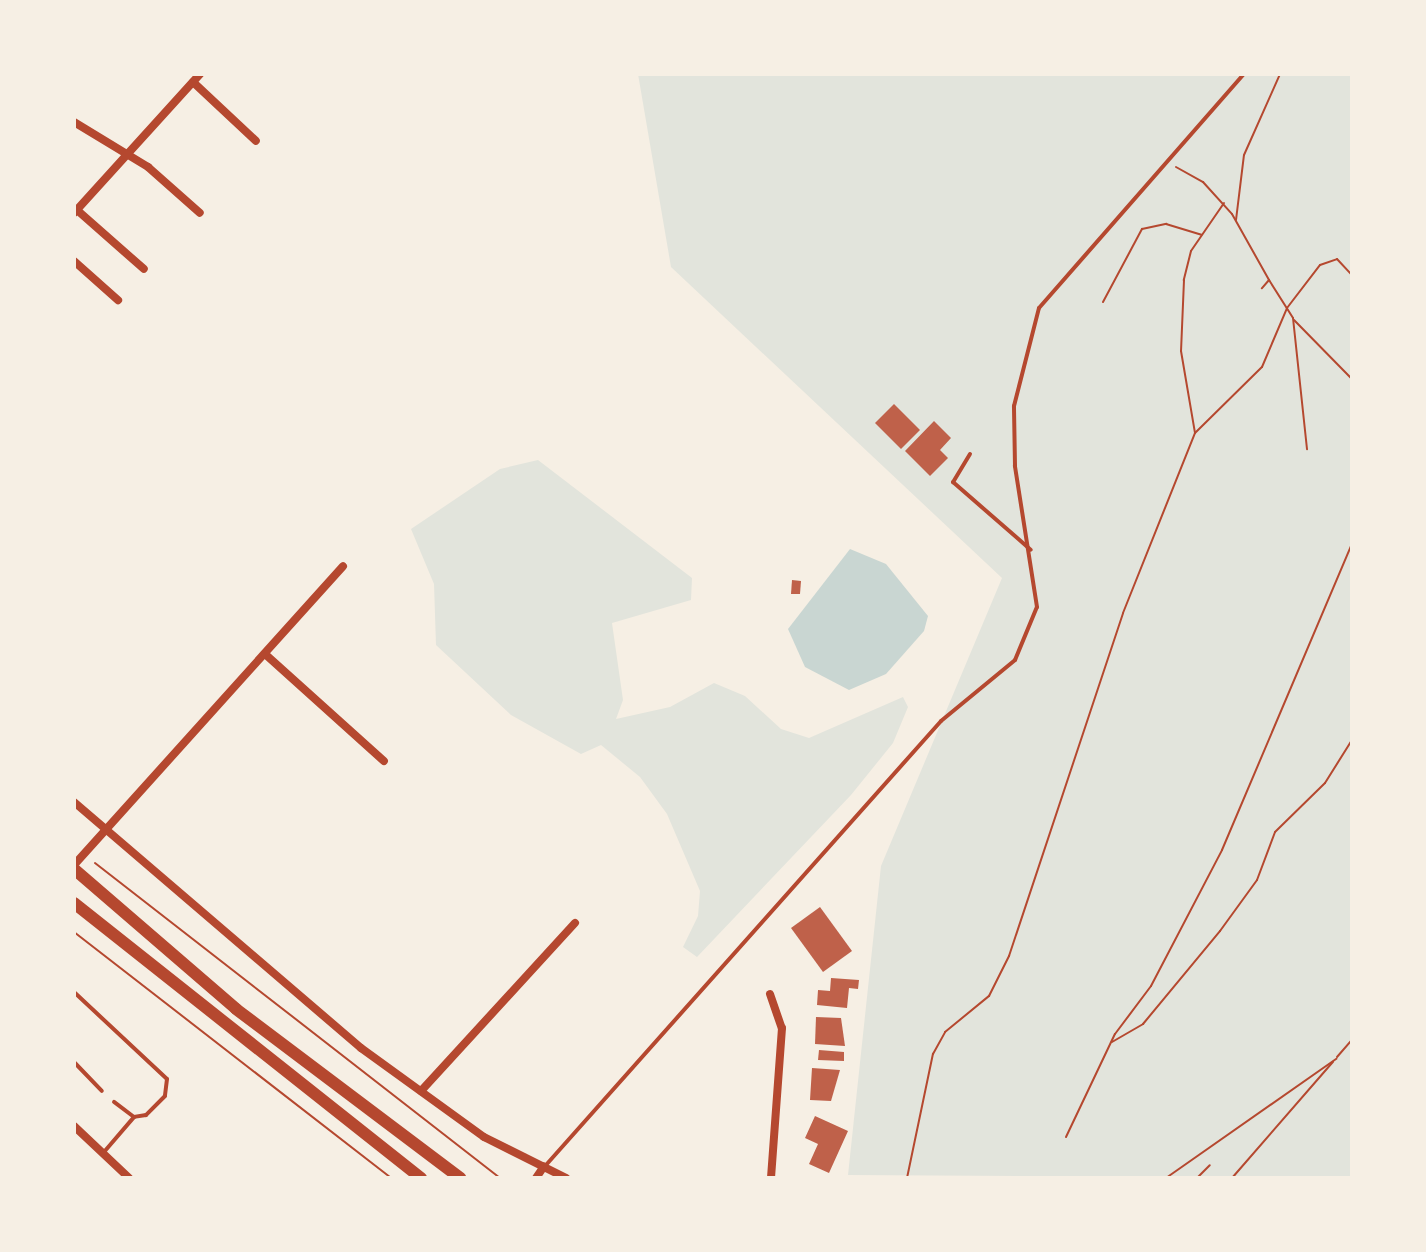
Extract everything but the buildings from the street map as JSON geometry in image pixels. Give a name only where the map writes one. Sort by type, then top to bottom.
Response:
[{"type":"main road","points":[[74,867],[236,1009],[460,1178]]},
{"type":"main road","points":[[74,903],[421,1178]]},
{"type":"street","points":[[144,269],[75,211],[200,74]]},
{"type":"street","points":[[193,82],[256,141]]},
{"type":"street","points":[[74,122],[128,153],[200,213]]},
{"type":"street","points":[[74,261],[118,300]]},
{"type":"street","points":[[74,867],[343,566]]},
{"type":"street","points":[[265,654],[384,761]]},
{"type":"street","points":[[74,802],[103,831],[421,1091],[484,1137],[566,1178]]},
{"type":"street","points":[[421,1091],[575,923]]},
{"type":"street","points":[[770,994],[782,1028],[771,1178]]},
{"type":"street","points":[[74,1126],[129,1178]]},
{"type":"street","points":[[536,1178],[544,1166]]},
{"type":"lane","points":[[544,1166],[941,721],[1015,660],[1037,607],[1031,550],[1015,466],[1022,355],[1052,287],[1244,74]]},
{"type":"lane","points":[[970,454],[953,482],[1031,550]]},
{"type":"lane","points":[[74,992],[167,1079],[165,1096],[134,1117],[103,1153]]},
{"type":"lane","points":[[74,1062],[102,1091]]},
{"type":"lane","points":[[114,1102],[134,1117]]},
{"type":"path","points":[[1236,221],[1244,155],[1280,74]]},
{"type":"path","points":[[1164,162],[1198,177],[1224,203],[1293,318],[1352,379]]},
{"type":"path","points":[[1195,433],[1180,345],[1186,269],[1201,235],[1224,203]]},
{"type":"path","points":[[1103,302],[1142,229],[1166,224],[1201,235]]},
{"type":"path","points":[[907,1178],[933,1054],[945,1032],[989,996],[1009,956],[1123,613],[1195,433],[1262,367],[1287,308],[1326,260],[1337,259],[1352,275]]},
{"type":"path","points":[[1269,280],[1264,287],[1274,288]]},
{"type":"path","points":[[1293,318],[1307,449]]},
{"type":"path","points":[[1066,1137],[1112,1042],[1151,986],[1222,850],[1352,543]]},
{"type":"path","points":[[1112,1042],[1143,1024],[1220,931],[1257,880],[1275,832],[1325,783],[1352,740]]},
{"type":"path","points":[[95,863],[500,1178]]},
{"type":"path","points":[[74,932],[391,1178]]},
{"type":"path","points":[[1232,1178],[1352,1040]]},
{"type":"path","points":[[1166,1178],[1336,1059]]},
{"type":"path","points":[[1197,1178],[1210,1165]]},
{"type":"shaded area","points":[[638,74],[1352,74],[1352,1178],[848,1175],[881,866],[1002,578],[671,267]]},
{"type":"shaded area","points":[[538,460],[692,578],[691,600],[612,623],[623,700],[616,719],[670,707],[714,683],[745,696],[781,729],[809,738],[903,697],[908,707],[893,743],[851,795],[697,957],[683,947],[698,916],[700,891],[667,814],[640,777],[601,745],[581,754],[511,715],[436,645],[434,584],[411,529],[500,469]]},
{"type":"shaded area","points":[[850,549],[886,564],[928,616],[924,631],[886,674],[849,690],[805,667],[788,629]]}]
